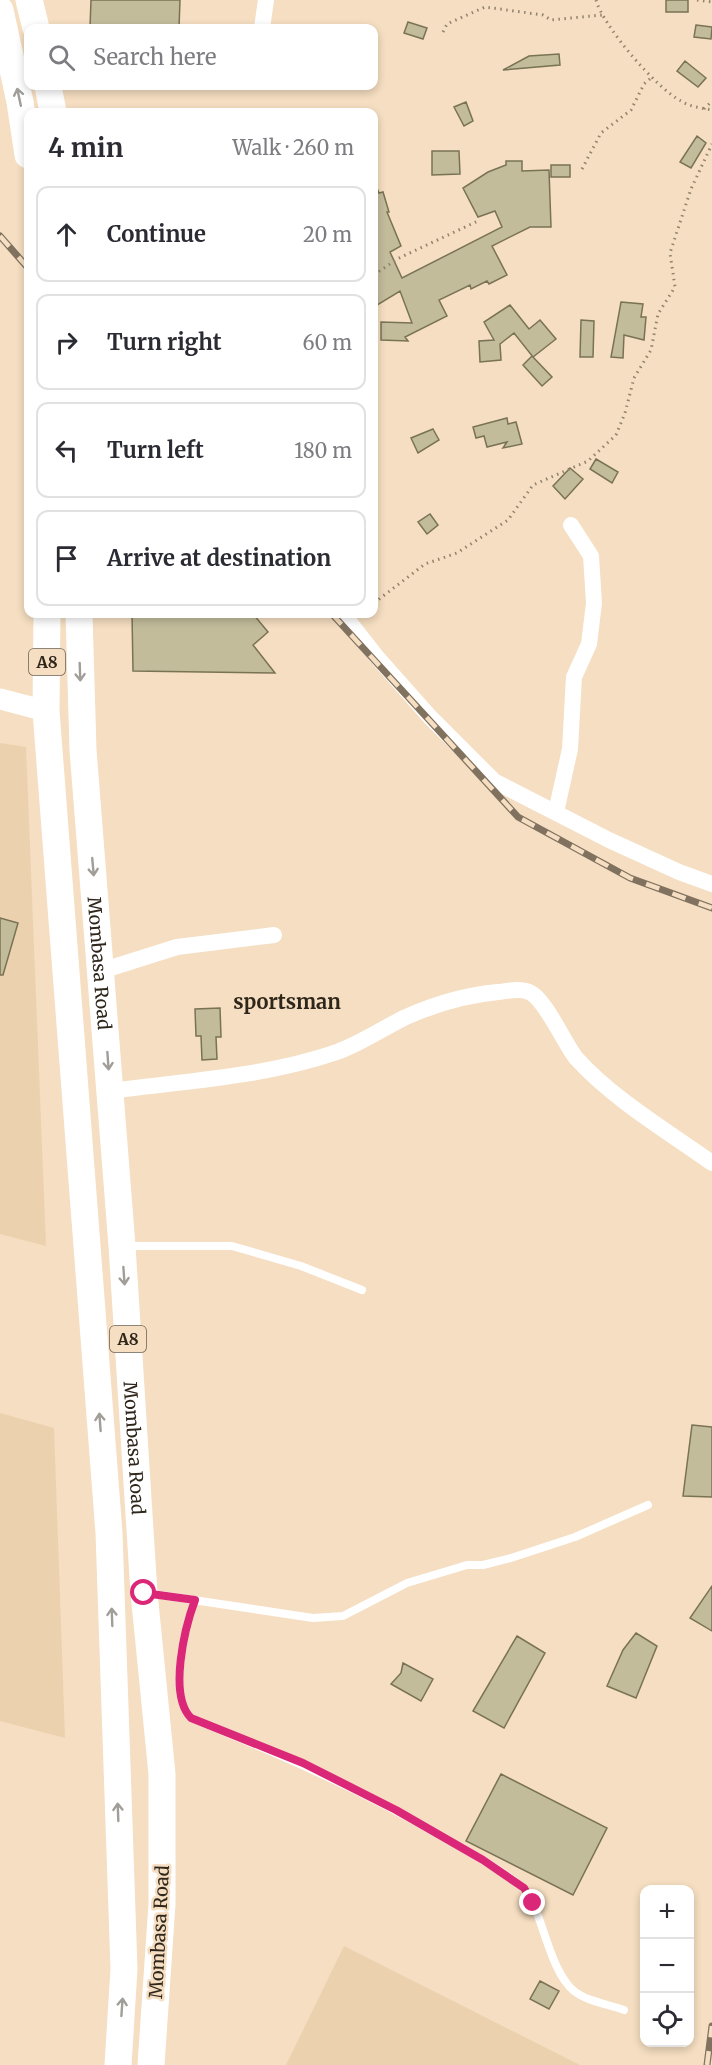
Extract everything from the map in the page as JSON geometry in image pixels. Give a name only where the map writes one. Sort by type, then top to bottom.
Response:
[{"type":"highway","points":[[29,0],[35,24]]},
{"type":"highway","points":[[0,10],[24,125]]},
{"type":"highway","points":[[49,90],[52,108]]},
{"type":"highway","name":"Mombasa Road","points":[[47,618],[46,711],[109,1533],[124,1970],[118,2065]]},
{"type":"highway","name":"Mombasa Road","points":[[79,618],[83,750],[122,1246],[144,1593],[162,1774],[162,1904],[151,2065]]},
{"type":"street","points":[[263,24],[266,0]]},
{"type":"street","points":[[556,812],[570,749],[574,677],[589,644],[594,603],[591,556],[571,525]]},
{"type":"street","points":[[346,618],[400,683],[488,777],[516,795],[679,872],[712,884]]},
{"type":"street","points":[[0,699],[46,711]]},
{"type":"street","points":[[101,970],[177,947],[274,935]]},
{"type":"street","points":[[110,1091],[238,1076],[279,1068],[338,1051],[404,1018],[439,1004],[482,994],[521,991],[529,992],[538,999],[567,1045],[600,1081],[712,1163]]},
{"type":"lane","points":[[122,1246],[232,1246],[301,1266],[362,1290]]},
{"type":"lane","points":[[144,1593],[313,1618],[344,1616],[407,1583],[467,1566],[483,1565],[511,1558],[575,1537],[648,1505]]},
{"type":"lane","points":[[195,1600],[179,1678],[184,1711],[191,1718],[303,1763],[396,1810],[483,1860],[524,1888],[533,1903],[543,1937],[572,1990],[584,1998],[624,2010]]},
{"type":"path","points":[[596,0],[602,15],[623,46],[652,76],[679,100],[712,110]]},
{"type":"path","points":[[697,0],[712,2]]},
{"type":"path","points":[[443,32],[447,24],[484,7],[543,15],[551,20],[602,15]]},
{"type":"path","points":[[582,169],[599,136],[631,110],[644,84],[652,76]]},
{"type":"path","points":[[704,109],[712,101]]},
{"type":"path","points":[[378,600],[425,564],[457,553],[508,520],[533,485],[588,461],[616,435],[625,413],[634,378],[651,350],[658,314],[675,287],[670,253],[692,189],[712,144]]},
{"type":"path","points":[[378,272],[397,259],[480,220]]},
{"type":"shaded area","points":[[0,743],[26,747],[46,1246],[0,1234]]},
{"type":"shaded area","points":[[0,1413],[54,1428],[65,1738],[0,1721]]},
{"type":"shaded area","points":[[344,1946],[580,2065],[286,2065]]},
{"type":"building","points":[[91,0],[180,0],[179,24],[90,24]]},
{"type":"building","points":[[666,0],[688,0],[688,12],[666,12]]},
{"type":"building","points":[[408,22],[427,28],[423,39],[404,33]]},
{"type":"building","points":[[696,25],[712,27],[711,39],[694,37]]},
{"type":"building","points":[[559,54],[560,65],[503,70],[529,56]]},
{"type":"building","points":[[685,61],[706,78],[698,87],[677,71]]},
{"type":"building","points":[[466,102],[473,121],[464,126],[454,107]]},
{"type":"building","points":[[697,136],[706,143],[691,168],[680,162]]},
{"type":"building","points":[[432,151],[459,151],[460,174],[432,175]]},
{"type":"building","points":[[506,161],[522,161],[522,171],[549,170],[551,227],[530,227],[492,246],[507,275],[489,284],[487,281],[471,289],[470,285],[439,300],[447,316],[405,337],[408,341],[381,340],[381,322],[412,323],[400,291],[378,305],[378,191],[379,193],[383,192],[389,212],[387,212],[401,246],[390,252],[402,278],[502,227],[495,211],[478,217],[463,188],[488,172],[506,165]]},
{"type":"building","points":[[551,165],[570,165],[570,177],[551,177]]},
{"type":"building","points":[[621,302],[643,304],[641,317],[646,317],[644,340],[624,335],[623,358],[611,357]]},
{"type":"building","points":[[510,305],[529,329],[540,320],[556,339],[533,357],[514,333],[500,344],[501,360],[480,362],[479,341],[494,340],[484,322]]},
{"type":"building","points":[[581,320],[594,321],[593,357],[580,357]]},
{"type":"building","points":[[532,356],[552,377],[542,386],[523,365]]},
{"type":"building","points":[[507,418],[508,424],[516,422],[522,444],[503,448],[507,442],[487,447],[484,436],[476,438],[473,427]]},
{"type":"building","points":[[433,429],[439,440],[418,453],[411,438]]},
{"type":"building","points":[[596,459],[618,472],[612,483],[590,469]]},
{"type":"building","points":[[570,468],[583,479],[565,499],[553,486]]},
{"type":"building","points":[[430,514],[438,525],[427,534],[418,522]]},
{"type":"building","points":[[132,618],[256,618],[268,632],[253,645],[275,673],[133,671]]},
{"type":"building","points":[[0,918],[18,923],[3,975],[0,975]]},
{"type":"building","points":[[220,1008],[221,1037],[216,1037],[217,1059],[202,1060],[201,1036],[196,1036],[195,1009]]},
{"type":"building","points":[[692,1425],[712,1427],[712,1497],[683,1496]]},
{"type":"building","points":[[712,1586],[712,1631],[690,1618]]},
{"type":"building","points":[[636,1633],[657,1646],[636,1698],[607,1686],[623,1650]]},
{"type":"building","points":[[517,1636],[545,1653],[504,1728],[473,1711]]},
{"type":"building","points":[[403,1663],[433,1679],[421,1701],[391,1684],[401,1673]]},
{"type":"building","points":[[501,1774],[607,1828],[573,1895],[466,1841]]},
{"type":"building","points":[[540,1981],[559,1991],[549,2009],[530,1999]]},
{"type":"railway","points":[[0,236],[24,263]]},
{"type":"railway","points":[[336,618],[518,817],[630,878],[712,908]]},
{"type":"railway","points":[[707,2065],[712,2026]]},
{"type":"district","name":"sportsman","points":[[287,1001]]},
{"type":"route","points":[[144,1593],[195,1600],[190,1612],[179,1678],[184,1711],[191,1718],[303,1763],[396,1810],[483,1860],[524,1888],[533,1903]]}]
